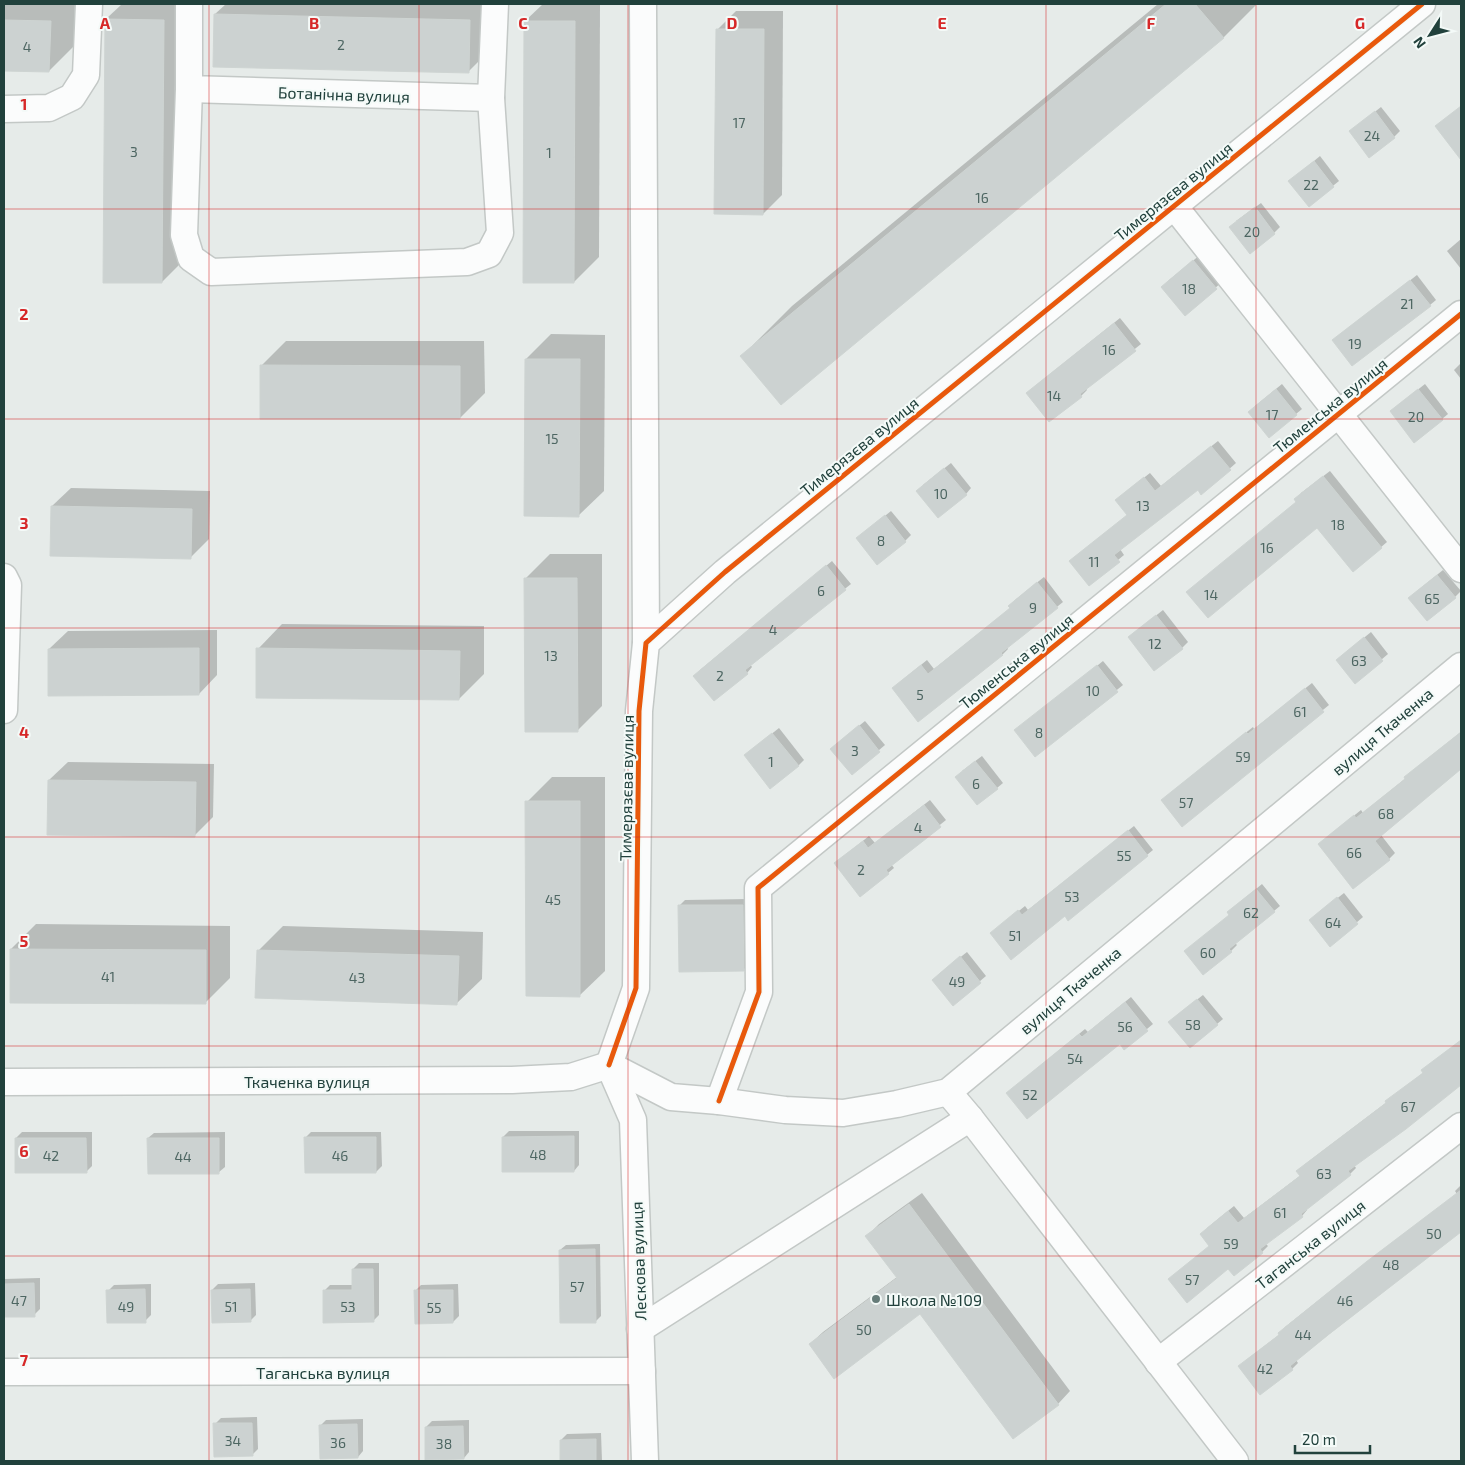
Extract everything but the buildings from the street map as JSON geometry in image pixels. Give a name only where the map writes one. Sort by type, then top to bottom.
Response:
[{"type":"street","points":[[4,109],[49,108],[72,97],[86,75],[89,4]]},
{"type":"street","points":[[189,4],[184,235],[191,258],[210,272],[467,262],[489,254],[500,233],[491,98],[495,4]]},
{"type":"street","points":[[643,4],[646,643]]},
{"type":"street","name":"Тимерязєва вулиця","points":[[609,1065],[636,988],[639,711],[646,643],[725,572],[1422,4]]},
{"type":"street","name":"Ботанічна вулиця","points":[[188,89],[491,98]]},
{"type":"street","points":[[1174,206],[1461,569]]},
{"type":"street","name":"Тюменська вулиця","points":[[719,1101],[759,992],[758,888],[1461,314]]},
{"type":"street","points":[[4,577],[8,585],[4,710]]},
{"type":"street","name":"вулиця Ткаченка","points":[[609,1065],[671,1097],[785,1110],[842,1113],[897,1104],[948,1092],[1461,666]]},
{"type":"street","name":"Ткаченка вулиця","points":[[4,1082],[512,1080],[571,1076],[609,1065]]},
{"type":"street","name":"Лескова вулиця","points":[[609,1065],[633,1120],[645,1461]]},
{"type":"street","points":[[948,1092],[1235,1461]]},
{"type":"street","points":[[640,1329],[970,1118]]},
{"type":"street","name":"Таганська вулиця","points":[[1158,1362],[1461,1126]]},
{"type":"street","name":"Таганська вулиця","points":[[4,1372],[642,1371]]},
{"type":"cycle path","points":[[609,1065],[636,988],[639,711],[646,643],[725,572],[1422,4]]},
{"type":"cycle path","points":[[719,1101],[759,992],[758,888],[1461,314]]},
{"type":"place","name":"Школа №109","points":[[876,1299]]}]
